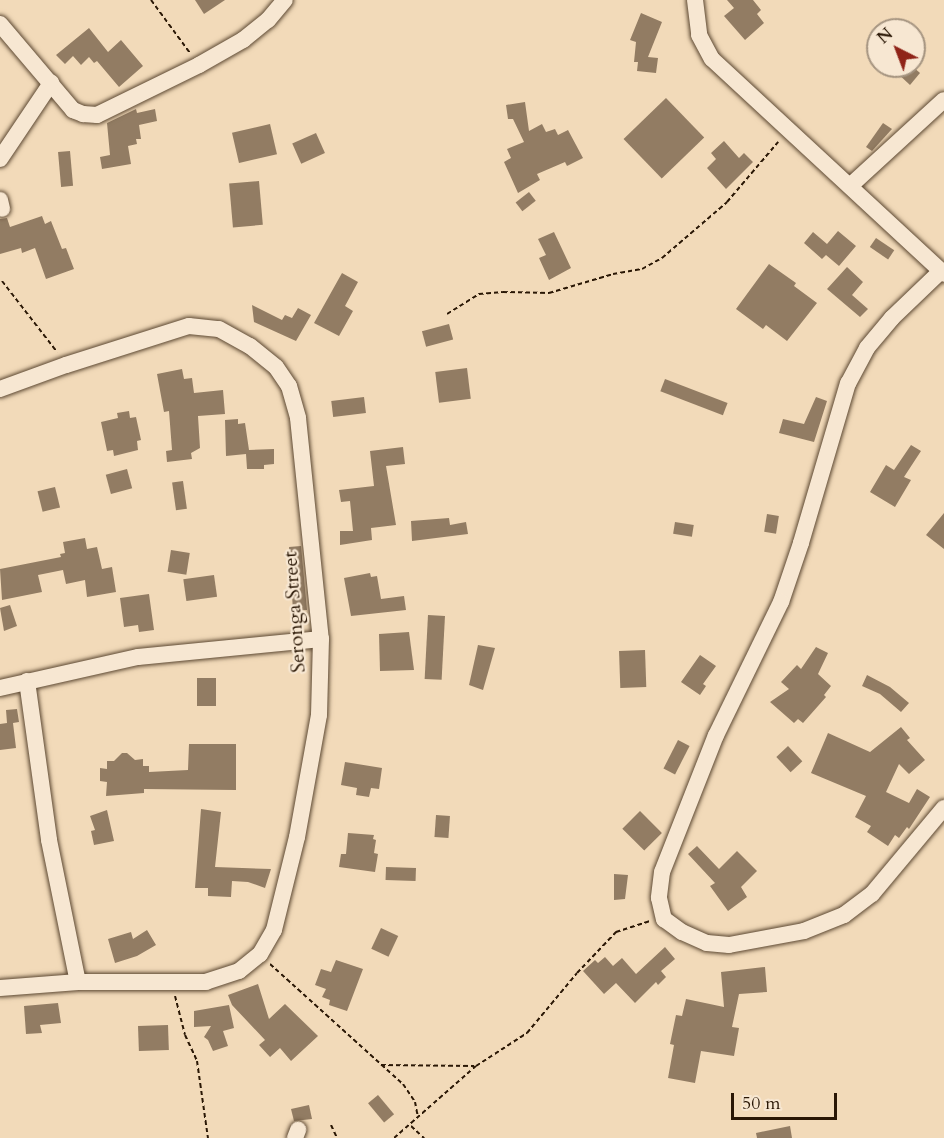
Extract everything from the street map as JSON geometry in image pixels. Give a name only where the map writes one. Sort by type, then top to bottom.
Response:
[{"type":"street","points":[[0,24],[74,110],[83,114],[97,115],[199,65],[243,40],[268,20],[285,0]]},
{"type":"street","points":[[695,0],[699,35],[712,58],[787,131],[850,186],[942,273],[892,318],[867,348],[848,383],[801,543],[781,602],[716,735],[662,872],[659,898],[664,919],[681,932],[707,943],[729,945],[804,931],[844,915],[872,894],[944,808]]},
{"type":"street","points":[[0,159],[51,83]]},
{"type":"street","points":[[850,186],[944,100]]},
{"type":"street","name":"Seronga Street","points":[[0,389],[66,365],[189,326],[219,329],[250,346],[276,367],[289,386],[298,418],[321,639],[319,715],[297,837],[274,930],[260,954],[239,971],[206,982],[78,982],[0,988]]},
{"type":"street","points":[[0,688],[138,657],[321,639]]},
{"type":"street","points":[[27,681],[48,840],[78,982]]},
{"type":"path","points":[[151,0],[199,65]]},
{"type":"path","points":[[447,314],[480,294],[549,293],[613,274],[642,269],[662,258],[727,202],[787,131]]},
{"type":"path","points":[[2,281],[66,365]]},
{"type":"path","points":[[394,1138],[476,1066],[527,1032],[577,973],[616,932],[638,923],[664,919]]},
{"type":"path","points":[[260,954],[409,1091],[418,1117]]},
{"type":"path","points":[[170,982],[185,1035],[197,1061],[208,1138]]},
{"type":"path","points":[[381,1065],[476,1066]]},
{"type":"path","points":[[331,1125],[337,1138]]},
{"type":"path","points":[[410,1125],[424,1138]]},
{"type":"building","points":[[195,0],[225,0],[204,14]]},
{"type":"building","points":[[727,0],[753,0],[761,10],[757,14],[764,23],[745,40],[724,16],[734,8]]},
{"type":"building","points":[[641,13],[662,22],[648,57],[658,58],[656,73],[637,71],[638,62],[634,62],[636,42],[630,40]]},
{"type":"building","points":[[89,28],[108,52],[121,40],[143,66],[119,87],[97,61],[94,63],[89,57],[81,65],[73,56],[65,64],[56,55]]},
{"type":"building","points":[[902,78],[916,78],[910,85]]},
{"type":"building","points":[[666,98],[704,138],[662,179],[624,139]]},
{"type":"building","points":[[525,102],[529,131],[542,124],[546,132],[555,129],[558,135],[568,130],[583,158],[567,166],[565,162],[537,174],[540,180],[518,193],[504,162],[511,158],[507,149],[524,142],[513,119],[508,119],[506,105]]},
{"type":"building","points":[[136,109],[137,113],[155,109],[157,121],[139,125],[141,139],[136,139],[137,144],[128,146],[131,164],[102,169],[100,157],[110,155],[107,123]]},
{"type":"building","points":[[883,123],[892,129],[872,151],[866,147]]},
{"type":"building","points":[[270,124],[277,154],[239,163],[232,133]]},
{"type":"building","points":[[316,133],[325,153],[301,164],[292,144]]},
{"type":"building","points":[[724,141],[739,158],[744,153],[753,162],[726,189],[707,168],[716,159],[711,153]]},
{"type":"building","points":[[70,151],[73,186],[61,187],[58,152]]},
{"type":"building","points":[[259,181],[263,225],[233,227],[229,184]]},
{"type":"building","points":[[529,192],[536,201],[522,211],[516,202]]},
{"type":"building","points":[[42,216],[45,224],[51,221],[62,249],[66,248],[74,269],[46,279],[35,248],[22,253],[21,248],[0,254],[0,219],[7,218],[10,227]]},
{"type":"building","points":[[838,231],[856,246],[839,266],[826,255],[822,259],[804,243],[813,232],[827,244]]},
{"type":"building","points":[[554,232],[571,268],[549,280],[539,258],[546,255],[538,239]]},
{"type":"building","points":[[876,238],[894,250],[888,259],[870,247]]},
{"type":"building","points":[[769,264],[796,283],[794,286],[817,303],[787,341],[766,325],[763,329],[736,309]]},
{"type":"building","points":[[847,267],[863,282],[852,295],[868,309],[860,317],[827,289]]},
{"type":"building","points":[[342,273],[358,282],[345,306],[353,311],[339,336],[314,323]]},
{"type":"building","points":[[252,305],[282,320],[285,315],[292,318],[298,308],[311,315],[296,341],[254,322]]},
{"type":"building","points":[[449,324],[453,339],[426,347],[422,331]]},
{"type":"building","points":[[467,368],[471,399],[439,403],[435,372]]},
{"type":"building","points":[[182,369],[184,379],[192,378],[194,393],[223,390],[225,414],[198,416],[200,448],[191,453],[192,459],[167,462],[166,451],[172,450],[169,411],[164,412],[157,374]]},
{"type":"building","points":[[665,379],[728,403],[723,415],[660,391]]},
{"type":"building","points":[[364,397],[366,413],[333,417],[331,401]]},
{"type":"building","points":[[816,397],[827,401],[814,442],[779,433],[783,419],[804,424]]},
{"type":"building","points":[[129,411],[130,418],[136,417],[141,440],[137,441],[138,450],[114,456],[113,450],[107,451],[101,422],[118,418],[117,413]]},
{"type":"building","points":[[238,419],[238,424],[245,423],[249,450],[274,449],[274,464],[264,465],[264,469],[247,469],[246,454],[226,456],[225,420]]},
{"type":"building","points":[[911,445],[921,451],[904,477],[911,480],[895,507],[870,492],[886,465],[894,470]]},
{"type":"building","points":[[403,447],[405,464],[386,466],[396,525],[371,528],[372,540],[340,545],[340,531],[353,531],[350,501],[341,502],[339,490],[374,486],[370,451]]},
{"type":"building","points":[[127,469],[132,488],[111,494],[106,475]]},
{"type":"building","points":[[183,481],[187,509],[176,510],[172,483]]},
{"type":"building","points":[[55,487],[60,507],[43,512],[38,491]]},
{"type":"building","points":[[944,513],[944,549],[926,535]]},
{"type":"building","points":[[767,514],[779,516],[776,534],[764,532]]},
{"type":"building","points":[[449,518],[450,525],[466,522],[468,534],[412,541],[411,521]]},
{"type":"building","points":[[675,522],[694,525],[692,537],[673,534]]},
{"type":"building","points":[[85,538],[87,549],[97,547],[102,569],[112,567],[116,592],[87,597],[85,580],[66,584],[63,570],[38,575],[42,592],[2,600],[0,569],[61,557],[60,554],[65,553],[63,542]]},
{"type":"building","points":[[301,546],[307,610],[293,611],[289,547]]},
{"type":"building","points":[[171,550],[190,553],[186,575],[168,572]]},
{"type":"building","points":[[370,573],[371,577],[377,576],[381,599],[404,596],[406,610],[351,616],[344,578]]},
{"type":"building","points":[[214,575],[217,597],[186,601],[183,579]]},
{"type":"building","points":[[149,594],[154,630],[139,632],[138,625],[124,627],[120,598]]},
{"type":"building","points":[[10,605],[17,626],[4,631],[0,608]]},
{"type":"building","points":[[428,615],[445,616],[442,680],[425,679]]},
{"type":"building","points":[[409,632],[414,670],[380,671],[379,634]]},
{"type":"building","points":[[478,645],[495,648],[483,690],[469,685]]},
{"type":"building","points":[[816,647],[828,653],[818,674],[831,686],[824,695],[826,697],[803,723],[798,719],[794,723],[770,702],[789,689],[781,682],[797,665],[801,669]]},
{"type":"building","points":[[645,650],[646,687],[620,688],[619,651]]},
{"type":"building","points":[[700,655],[716,666],[703,684],[706,686],[700,695],[681,682]]},
{"type":"building","points":[[867,675],[890,687],[909,703],[901,712],[880,694],[862,686]]},
{"type":"building","points":[[197,678],[216,678],[216,706],[197,706]]},
{"type":"building","points":[[17,709],[19,722],[13,723],[16,748],[0,750],[0,724],[7,723],[6,710]]},
{"type":"building","points":[[901,727],[910,738],[907,740],[925,760],[909,774],[899,764],[886,792],[909,803],[917,789],[930,797],[909,829],[907,827],[899,838],[895,835],[888,846],[867,832],[871,826],[855,817],[866,796],[811,773],[828,733],[870,752]]},
{"type":"building","points":[[678,740],[690,746],[675,774],[663,769]]},
{"type":"building","points":[[189,744],[236,744],[236,790],[144,789],[144,793],[106,796],[107,782],[100,781],[100,768],[107,769],[107,761],[114,761],[122,753],[127,753],[135,760],[143,759],[143,766],[149,766],[149,772],[188,770]]},
{"type":"building","points":[[788,746],[802,761],[791,772],[776,757]]},
{"type":"building","points":[[345,762],[382,768],[379,789],[371,788],[369,797],[356,795],[357,788],[341,785]]},
{"type":"building","points":[[201,809],[221,812],[215,867],[271,869],[265,888],[248,882],[232,881],[231,897],[208,896],[208,888],[195,888]]},
{"type":"building","points":[[107,810],[114,841],[94,845],[91,831],[95,830],[90,816]]},
{"type":"building","points":[[640,811],[662,833],[644,851],[622,829]]},
{"type":"building","points":[[436,815],[450,816],[448,838],[434,837]]},
{"type":"building","points":[[348,833],[374,835],[373,839],[376,840],[374,853],[378,854],[375,872],[339,867],[341,854],[346,854]]},
{"type":"building","points":[[697,846],[719,869],[737,851],[757,871],[741,887],[747,897],[728,911],[710,886],[715,883],[688,854]]},
{"type":"building","points":[[386,867],[416,868],[416,881],[386,880]]},
{"type":"building","points":[[614,874],[628,875],[625,899],[614,900]]},
{"type":"building","points":[[381,928],[398,936],[388,957],[371,949]]},
{"type":"building","points":[[147,930],[156,945],[137,956],[115,963],[108,939],[131,932],[133,939]]},
{"type":"building","points":[[665,947],[675,959],[661,971],[666,977],[658,985],[656,982],[635,1003],[616,983],[604,994],[583,971],[595,960],[598,963],[605,957],[613,966],[622,958],[636,974]]},
{"type":"building","points":[[336,960],[363,969],[347,1011],[329,1005],[330,1000],[322,997],[326,989],[315,985],[321,969],[331,972]]},
{"type":"building","points":[[765,967],[767,992],[739,994],[732,1027],[739,1028],[734,1056],[701,1051],[695,1083],[668,1078],[674,1045],[670,1044],[676,1015],[682,1016],[686,999],[724,1007],[721,972]]},
{"type":"building","points":[[258,984],[269,1019],[285,1004],[318,1036],[291,1061],[280,1048],[270,1057],[259,1045],[265,1040],[232,1005],[228,995]]},
{"type":"building","points":[[58,1003],[61,1023],[40,1025],[42,1033],[26,1034],[24,1006]]},
{"type":"building","points":[[229,1005],[234,1028],[223,1031],[228,1046],[213,1051],[204,1037],[211,1026],[194,1027],[194,1011]]},
{"type":"building","points":[[168,1025],[169,1050],[139,1051],[138,1026]]},
{"type":"building","points":[[378,1095],[394,1114],[384,1123],[368,1103]]},
{"type":"building","points":[[309,1105],[312,1119],[294,1121],[291,1109]]},
{"type":"building","points":[[790,1126],[792,1138],[757,1138],[756,1133]]}]
